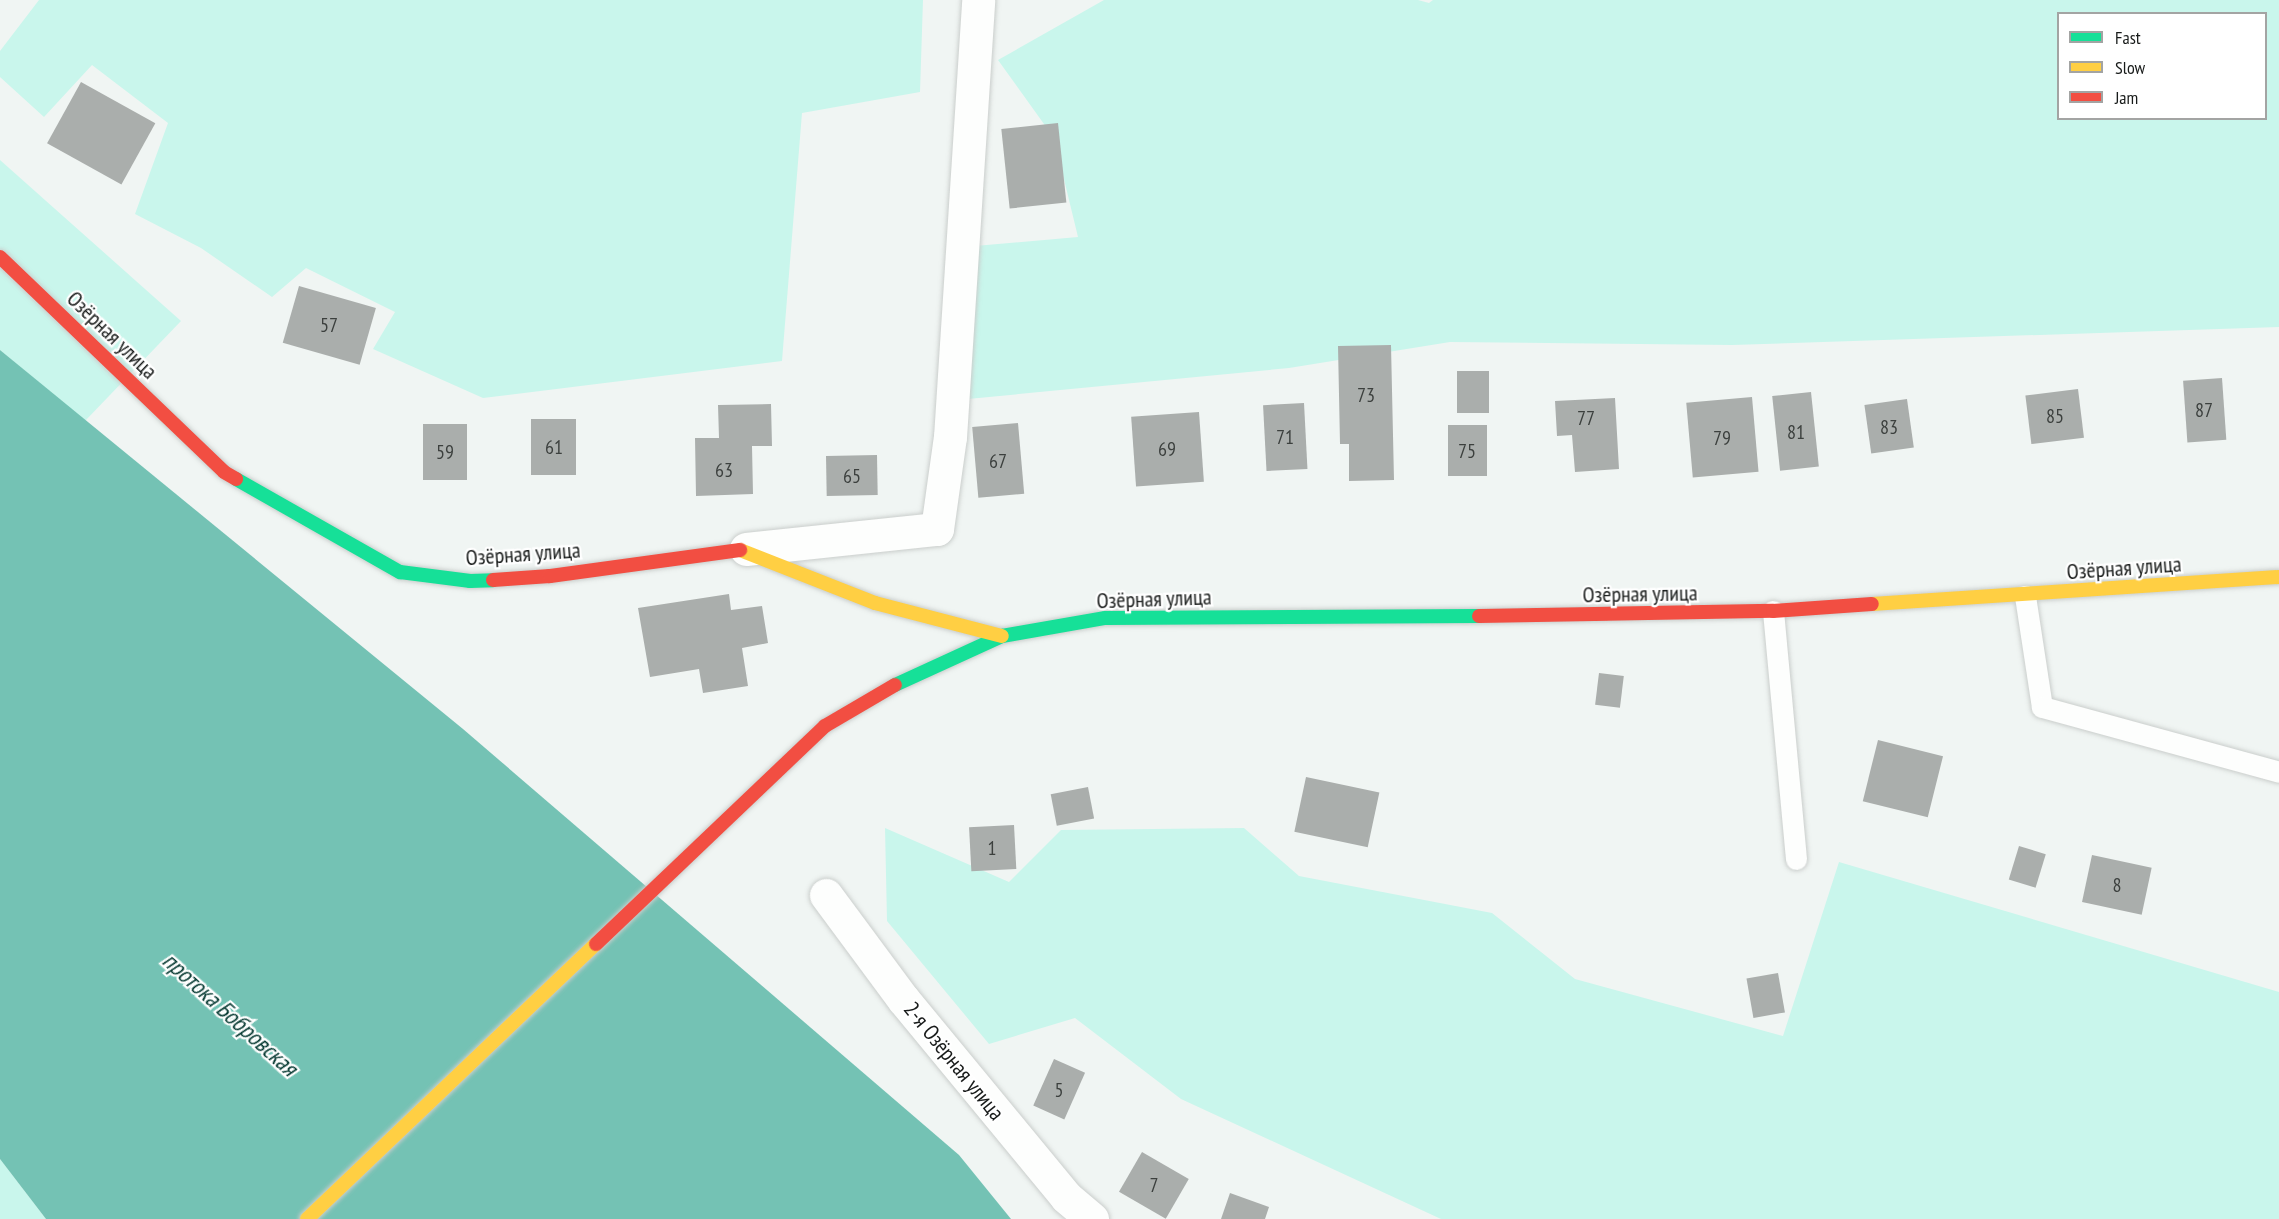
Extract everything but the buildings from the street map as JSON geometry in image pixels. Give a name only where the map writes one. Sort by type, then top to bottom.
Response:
[{"type":"street","points":[[746,549],[937,529],[950,437],[978,0]]},
{"type":"street","name":"Озёрная улица","points":[[0,257],[224,472],[400,572],[470,581],[550,576],[746,549],[875,603],[1002,636]]},
{"type":"street","name":"Озёрная улица","points":[[307,1219],[825,726],[914,674],[1002,636],[1105,618],[1589,616],[1773,611],[2025,596],[2279,577]]},
{"type":"street","name":"2-я Озёрная улица","points":[[826,896],[903,999],[1066,1197],[1092,1219]]},
{"type":"lane","points":[[2025,596],[2042,707],[2279,772]]},
{"type":"lane","points":[[1773,611],[1796,859]]},
{"type":"shaded area","points":[[39,0],[923,0],[920,92],[802,113],[782,361],[483,398],[373,349],[395,312],[306,268],[272,297],[201,248],[135,214],[168,123],[92,65],[44,117],[0,77],[0,51]]},
{"type":"shaded area","points":[[1104,0],[1418,0],[1429,3],[1433,0],[2279,0],[2279,327],[1732,345],[1450,342],[1289,368],[968,399],[975,246],[1078,237],[1054,138],[998,60]]},
{"type":"shaded area","points":[[0,160],[181,321],[85,421],[0,350]]},
{"type":"shaded area","points":[[885,828],[1009,882],[1061,830],[1244,828],[1299,876],[1492,913],[1575,979],[1783,1036],[1839,862],[2279,992],[2279,1219],[1441,1219],[1181,1099],[1075,1018],[989,1044],[887,921]]},
{"type":"shaded area","points":[[0,1159],[46,1219],[0,1219]]},
{"type":"water","name":"протока Бобровская","points":[[0,350],[463,729],[959,1155],[1011,1219],[46,1219],[0,1159]]},
{"type":"traffic: fast","points":[[236,479],[400,572],[470,581],[493,580]]},
{"type":"traffic: fast","points":[[895,685],[1002,636],[1105,618],[1479,616]]},
{"type":"traffic: slow","points":[[740,550],[875,603],[1002,636]]},
{"type":"traffic: slow","points":[[1872,604],[2279,577]]},
{"type":"traffic: slow","points":[[307,1219],[596,944]]},
{"type":"traffic: jam","points":[[0,257],[224,472],[236,479]]},
{"type":"traffic: jam","points":[[493,580],[550,576],[740,550]]},
{"type":"traffic: jam","points":[[1479,616],[1773,611],[1872,604]]},
{"type":"traffic: jam","points":[[596,944],[825,726],[895,685]]}]
